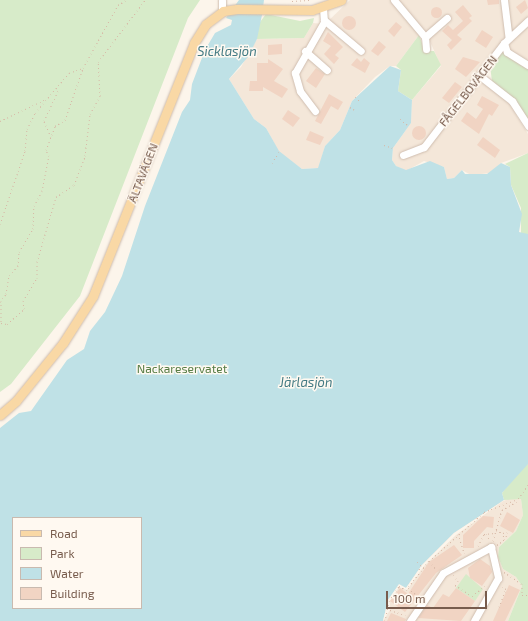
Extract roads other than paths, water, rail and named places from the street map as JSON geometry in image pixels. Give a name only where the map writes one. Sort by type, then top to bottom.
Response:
[{"type":"main road","points":[[222,12],[324,8],[341,0]]},
{"type":"main road","name":"ÄLTAVÄGEN","points":[[0,415],[16,401],[63,343],[93,296],[196,38],[206,24],[222,12]]},
{"type":"street","points":[[222,0],[222,12]]},
{"type":"street","points":[[394,0],[425,37],[426,48]]},
{"type":"street","points":[[504,0],[507,52],[528,65]]},
{"type":"street","points":[[316,110],[295,78],[297,64],[324,20],[324,8]]},
{"type":"street","points":[[425,37],[447,18]]},
{"type":"street","points":[[324,20],[361,51]]},
{"type":"street","name":"FÅGELBOVÄGEN","points":[[403,155],[424,148],[506,41],[528,21]]},
{"type":"street","points":[[305,52],[327,70]]},
{"type":"street","points":[[480,76],[512,101],[528,126]]},
{"type":"street","points":[[408,618],[444,573],[492,545],[499,572],[497,584],[474,621]]},
{"type":"water","name":"Järlasjön","points":[[239,0],[264,0],[257,39],[248,57],[229,79],[254,119],[266,128],[279,151],[302,169],[318,168],[325,146],[340,130],[352,101],[390,66],[401,70],[398,91],[412,100],[411,123],[393,148],[392,160],[396,166],[406,170],[430,161],[444,167],[447,179],[454,178],[462,170],[465,174],[487,174],[501,163],[510,167],[511,185],[522,214],[519,232],[528,234],[528,464],[502,493],[504,500],[454,533],[422,565],[406,588],[399,585],[388,600],[383,621],[0,621],[0,428],[19,413],[31,411],[67,360],[84,349],[90,331],[105,312],[122,276],[145,206],[182,112],[190,100],[192,84],[205,50],[215,33],[231,25],[232,20],[226,18]]},
{"type":"water label","name":"Sicklasjön","points":[[227,51]]},
{"type":"park label","name":"Nackareservatet","points":[[182,369]]}]
